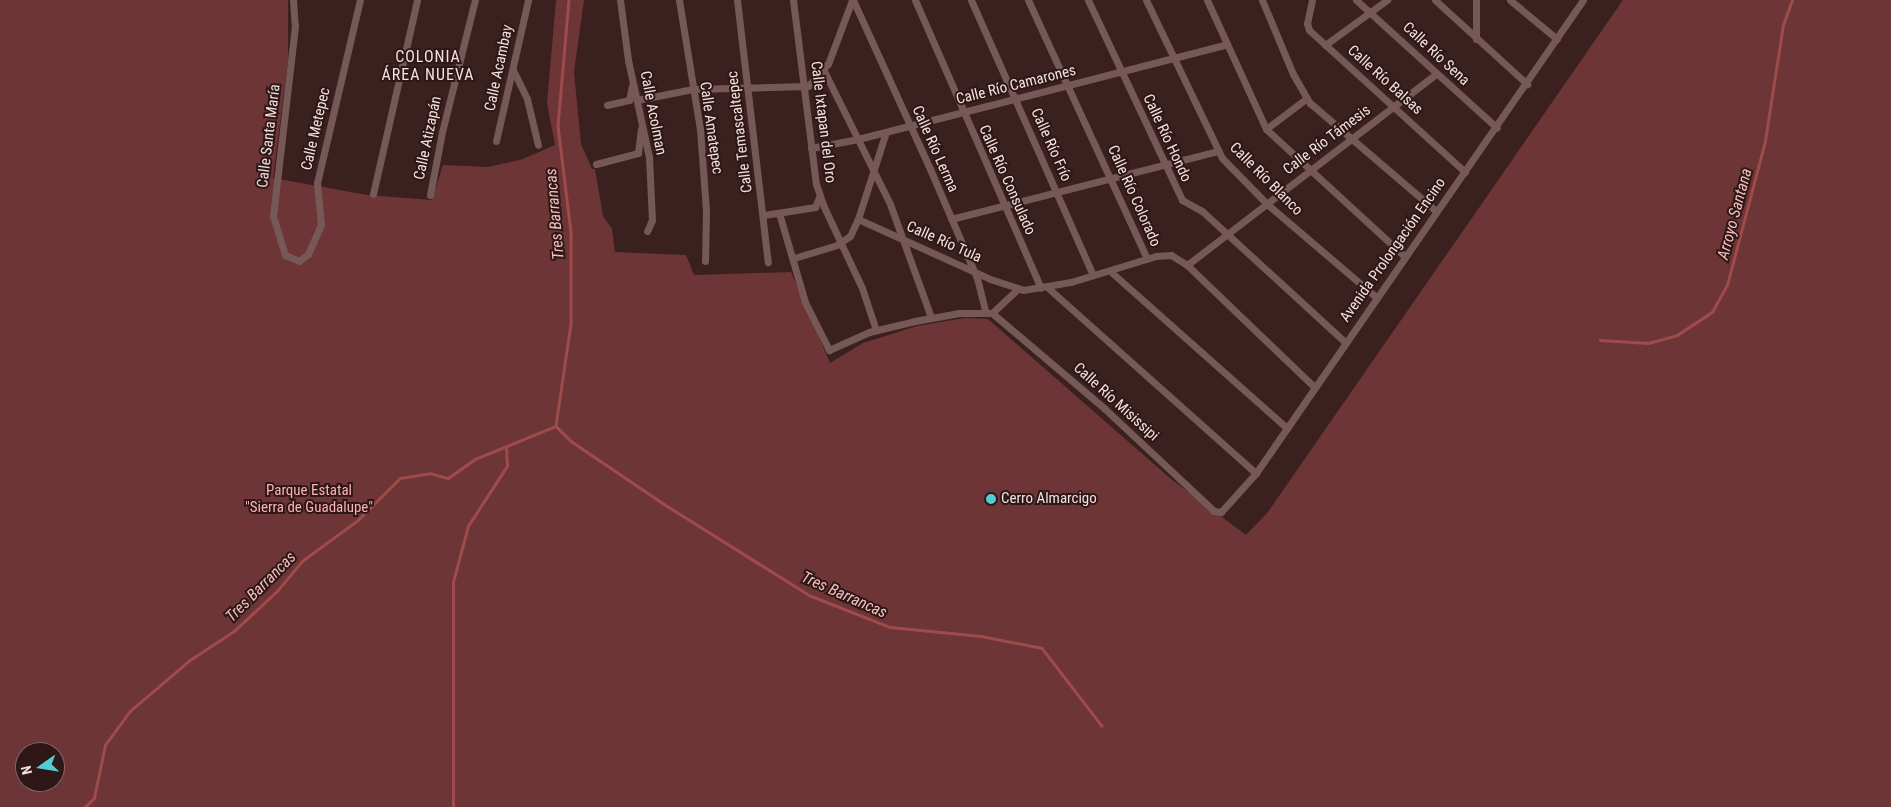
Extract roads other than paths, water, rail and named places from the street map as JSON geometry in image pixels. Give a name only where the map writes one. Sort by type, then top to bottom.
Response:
[{"type":"street","name":"Calle Santa María","points":[[293,0],[295,26],[273,216],[285,255],[291,260],[302,260]]},
{"type":"street","name":"Calle Metepec","points":[[302,260],[315,242],[321,225],[317,183],[360,0]]},
{"type":"street","points":[[373,194],[417,0]]},
{"type":"street","name":"Calle Atizapán","points":[[430,195],[442,132],[475,0]]},
{"type":"street","name":"Calle Acambay","points":[[496,141],[528,0]]},
{"type":"street","name":"Calle Acolman","points":[[620,0],[650,171],[652,220],[647,231]]},
{"type":"street","name":"Calle Amatepec","points":[[679,0],[704,175],[705,261]]},
{"type":"street","name":"Calle Temascaltepec","points":[[736,0],[764,215],[768,262]]},
{"type":"street","name":"Calle Ixtapan del Oro","points":[[792,0],[805,87],[811,148],[819,192],[862,288],[876,330]]},
{"type":"street","points":[[637,100],[693,89],[748,85],[805,87],[824,71],[852,0]]},
{"type":"street","name":"Calle Río Lerma","points":[[852,0],[910,125],[973,269],[988,312]]},
{"type":"street","name":"Calle Río Consulado","points":[[915,0],[1002,205],[1044,288],[1256,473]]},
{"type":"street","name":"Calle Río Frío","points":[[971,0],[1093,275]]},
{"type":"street","name":"Calle Río Colorado","points":[[1028,0],[1147,259],[1167,254],[1187,265],[1314,387]]},
{"type":"street","name":"Calle Río Hondo","points":[[1088,0],[1163,165],[1182,200],[1202,212],[1225,235],[1345,342]]},
{"type":"street","name":"Calle Río Blanco","points":[[1146,0],[1218,152],[1267,204],[1376,298]]},
{"type":"street","points":[[1207,0],[1266,129],[1308,170],[1405,257]]},
{"type":"street","points":[[1262,0],[1307,98],[1436,211]]},
{"type":"street","name":"Calle Río Balsas","points":[[1312,0],[1308,27],[1325,45],[1465,172]]},
{"type":"street","name":"Calle Río Sena","points":[[1356,0],[1497,128]]},
{"type":"street","points":[[1325,45],[1387,0]]},
{"type":"street","points":[[1435,0],[1527,84]]},
{"type":"street","points":[[1476,0],[1476,39]]},
{"type":"street","points":[[1510,0],[1557,39]]},
{"type":"street","name":"Avenida Prolongación Encino","points":[[1221,512],[1256,473],[1436,211],[1497,128],[1583,0]]},
{"type":"street","name":"Calle Río Camarones","points":[[811,148],[858,140],[1227,44]]},
{"type":"street","points":[[513,70],[527,99],[538,145]]},
{"type":"street","points":[[824,71],[872,172],[890,204],[931,317]]},
{"type":"street","name":"Calle Río Támesis","points":[[1187,265],[1308,170],[1352,139],[1436,74]]},
{"type":"street","points":[[607,105],[629,100],[633,82]]},
{"type":"street","points":[[1266,129],[1307,98]]},
{"type":"street","points":[[596,164],[638,153],[643,126]]},
{"type":"street","points":[[794,258],[841,244],[858,219],[886,132]]},
{"type":"street","points":[[951,219],[1110,177],[1218,152]]},
{"type":"street","points":[[764,215],[815,207],[819,192]]},
{"type":"street","points":[[779,213],[794,258],[805,302],[830,350],[876,330],[931,317],[988,312],[1018,289],[1044,288],[1110,271],[1147,259]]},
{"type":"street","name":"Calle Río Tula","points":[[858,219],[1018,289]]},
{"type":"street","points":[[1110,271],[1287,428]]},
{"type":"street","name":"Calle Río Misissipi","points":[[988,312],[1105,409],[1214,510],[1221,512]]},
{"type":"waterway","name":"Tres Barrancas","points":[[569,0],[558,126],[571,232],[571,324],[556,426],[571,441],[664,504],[809,595],[890,627],[981,636],[1042,648],[1102,726]]},
{"type":"waterway","name":"Arroyo Santana","points":[[1600,340],[1648,343],[1677,335],[1712,312],[1727,285],[1765,141],[1783,25],[1792,0]]},
{"type":"waterway","name":"Tres Barrancas","points":[[85,807],[94,798],[105,745],[130,711],[190,660],[234,631],[277,591],[302,561],[358,520],[400,478],[430,473],[448,478],[475,459],[556,426]]},
{"type":"waterway","name":"Tres Barrancas","points":[[453,807],[453,582],[468,526],[507,466],[506,449]]},
{"type":"place","name":"Cerro Almarcigo","points":[[991,499]]},
{"type":"district","name":"COLONIA ÁREA NUEVA","points":[[428,66]]},
{"type":"park label","name":"Parque Estatal \"Sierra de Guadalupe\"","points":[[309,498]]}]
